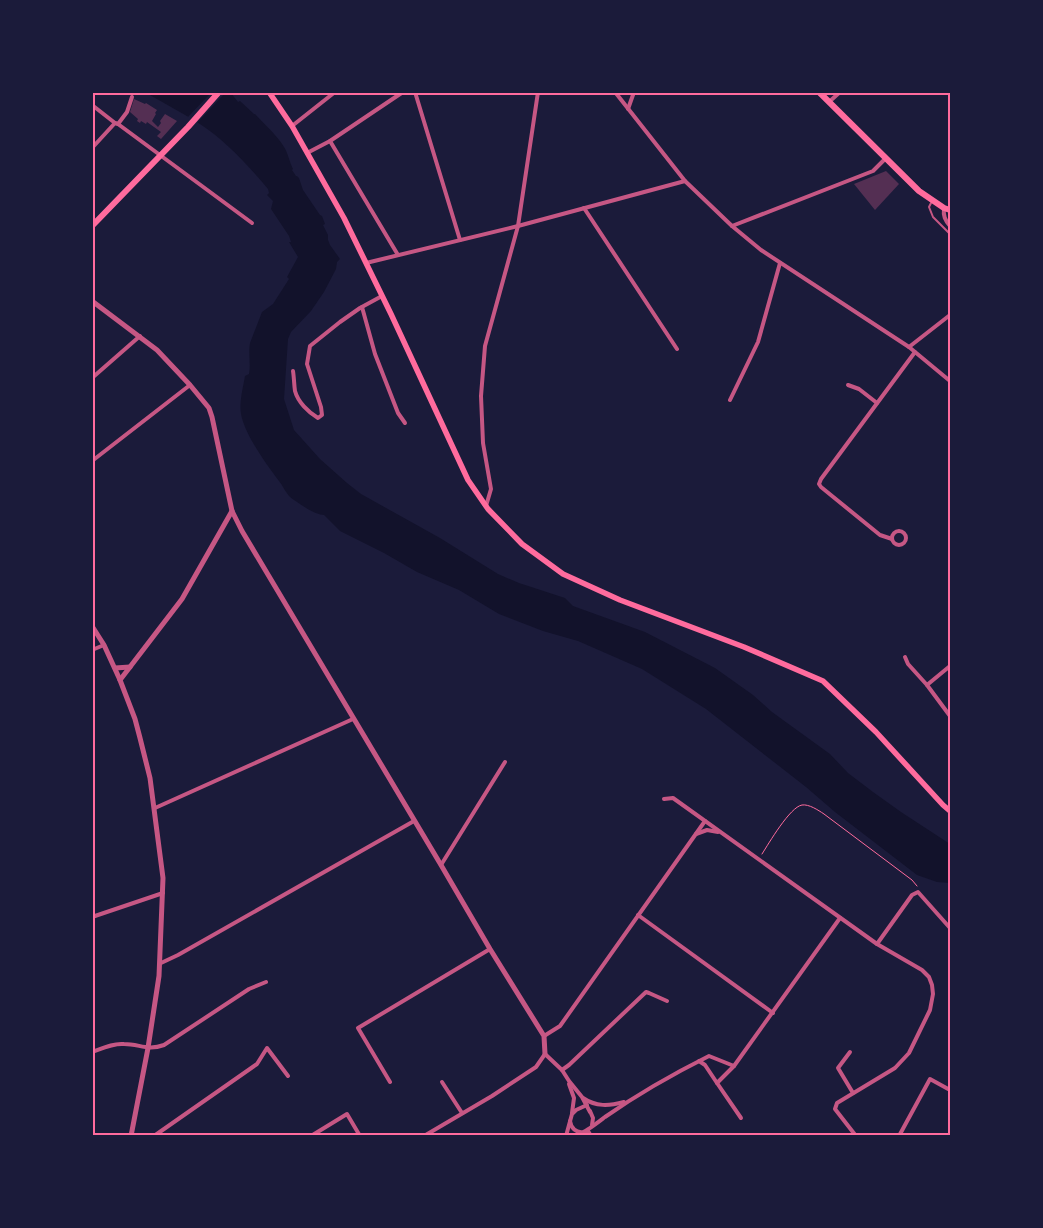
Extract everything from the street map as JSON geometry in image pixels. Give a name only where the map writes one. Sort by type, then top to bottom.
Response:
[{"type":"main road","points":[[92,226],[219,92]]},
{"type":"main road","points":[[268,92],[292,126],[344,218],[468,480],[486,506],[522,544],[563,574],[620,600],[744,647],[823,681],[876,732],[950,811]]},
{"type":"main road","points":[[819,92],[919,191],[947,209]]},
{"type":"street","points":[[292,126],[335,92]]},
{"type":"street","points":[[308,153],[330,141],[403,92]]},
{"type":"street","points":[[415,92],[460,240]]},
{"type":"street","points":[[486,506],[491,489],[483,443],[480,396],[485,346],[518,226],[538,92]]},
{"type":"street","points":[[615,92],[685,181],[732,226],[761,250],[909,347],[950,379]]},
{"type":"street","points":[[628,109],[634,92]]},
{"type":"street","points":[[829,102],[840,92]]},
{"type":"street","points":[[92,148],[127,112],[132,97]]},
{"type":"street","points":[[93,106],[161,154],[252,223]]},
{"type":"street","points":[[330,141],[398,255]]},
{"type":"street","points":[[732,226],[873,171],[885,158]]},
{"type":"street","points":[[366,263],[518,226],[685,181]]},
{"type":"street","points":[[584,208],[678,348]]},
{"type":"street","points":[[947,209],[943,214],[950,226]]},
{"type":"street","points":[[730,400],[758,342],[780,263]]},
{"type":"street","points":[[293,370],[296,392],[309,413],[318,418],[322,415],[307,364],[310,346],[340,322],[382,296]]},
{"type":"street","points":[[92,301],[157,350],[209,408],[232,511],[242,531],[490,949],[544,1036],[545,1054],[536,1067],[492,1096],[424,1136]]},
{"type":"street","points":[[362,307],[376,354],[398,414],[405,423]]},
{"type":"street","points":[[909,347],[950,315]]},
{"type":"street","points":[[92,378],[140,336]]},
{"type":"street","points":[[892,539],[880,536],[821,488],[819,484],[915,352]]},
{"type":"street","points":[[92,461],[190,385]]},
{"type":"street","points":[[848,385],[859,389],[877,402]]},
{"type":"street","points":[[120,680],[182,599],[232,511]]},
{"type":"street","points":[[92,626],[115,668],[135,719],[150,778],[163,878],[161,963],[148,1048],[131,1136]]},
{"type":"street","points":[[92,650],[104,645]]},
{"type":"street","points":[[906,658],[908,664],[927,685],[950,716]]},
{"type":"street","points":[[927,685],[950,666]]},
{"type":"street","points":[[115,668],[130,667]]},
{"type":"street","points":[[155,808],[353,719]]},
{"type":"street","points":[[441,865],[505,762]]},
{"type":"street","points":[[664,799],[673,798],[877,944],[922,970],[929,977],[933,994],[932,1004],[909,1053],[895,1068],[836,1103],[835,1109],[856,1136]]},
{"type":"street","points":[[161,963],[414,821]]},
{"type":"street","points":[[544,1036],[560,1026],[705,821]]},
{"type":"street","points":[[696,834],[707,830],[721,832]]},
{"type":"street","points":[[877,944],[912,895],[918,892],[950,928]]},
{"type":"street","points":[[92,917],[163,893]]},
{"type":"street","points":[[638,915],[773,1013]]},
{"type":"street","points":[[717,1083],[734,1066],[840,918]]},
{"type":"street","points":[[390,1082],[358,1028],[490,949]]},
{"type":"street","points":[[92,1052],[112,1045],[124,1044],[156,1048],[164,1045],[249,989],[266,982]]},
{"type":"street","points":[[562,1070],[646,992],[667,1001]]},
{"type":"street","points":[[154,1136],[257,1064],[268,1048],[288,1076]]},
{"type":"street","points":[[850,1052],[838,1068],[853,1093]]},
{"type":"street","points":[[545,1054],[562,1070],[582,1097],[594,1118],[592,1125]]},
{"type":"street","points":[[580,1136],[592,1125],[626,1102],[709,1056],[734,1066]]},
{"type":"street","points":[[699,1061],[705,1065],[741,1118]]},
{"type":"street","points":[[899,1136],[930,1079],[950,1090]]},
{"type":"street","points":[[566,1136],[574,1098],[569,1081]]},
{"type":"street","points":[[442,1082],[462,1113]]},
{"type":"street","points":[[582,1097],[592,1103],[607,1105],[626,1102]]},
{"type":"street","points":[[572,1114],[576,1110],[592,1103]]},
{"type":"street","points":[[580,1109],[590,1112]]},
{"type":"street","points":[[312,1136],[348,1114],[360,1136]]},
{"type":"street","points":[[570,1121],[571,1126],[576,1130],[583,1132],[588,1130]]},
{"type":"street","points":[[588,1130],[591,1136]]},
{"type":"lane","points":[[933,201],[929,206],[933,217],[950,234]]},
{"type":"path","points":[[758,858],[789,814],[802,805],[808,806],[824,814],[912,880],[917,886],[918,892]]},
{"type":"shaded area","points":[[146,93],[231,93],[238,102],[240,101],[255,114],[281,143],[287,152],[292,170],[299,178],[303,190],[322,216],[330,245],[340,259],[324,292],[311,311],[291,332],[288,339],[284,399],[294,430],[320,459],[361,494],[440,538],[498,574],[565,598],[573,606],[645,632],[715,668],[830,754],[848,773],[873,792],[950,844],[950,883],[937,882],[917,875],[706,709],[642,669],[578,641],[543,631],[499,614],[459,590],[417,572],[340,531],[324,515],[311,511],[290,497],[251,440],[243,422],[240,405],[245,376],[249,374],[250,343],[262,312],[273,304],[289,279],[287,277],[298,257],[289,242],[291,242],[289,236],[271,209],[273,201],[267,195],[269,193],[268,189],[252,170],[235,152],[207,129]]},
{"type":"pier","points":[[211,93],[225,93],[197,123],[187,118]]},
{"type":"building","points":[[134,99],[146,103],[157,110],[152,121],[158,127],[165,114],[177,121],[161,139],[157,136],[161,132],[147,122],[146,124],[141,121],[140,123],[130,112]]},
{"type":"building","points":[[886,171],[899,184],[875,210],[854,184]]}]
